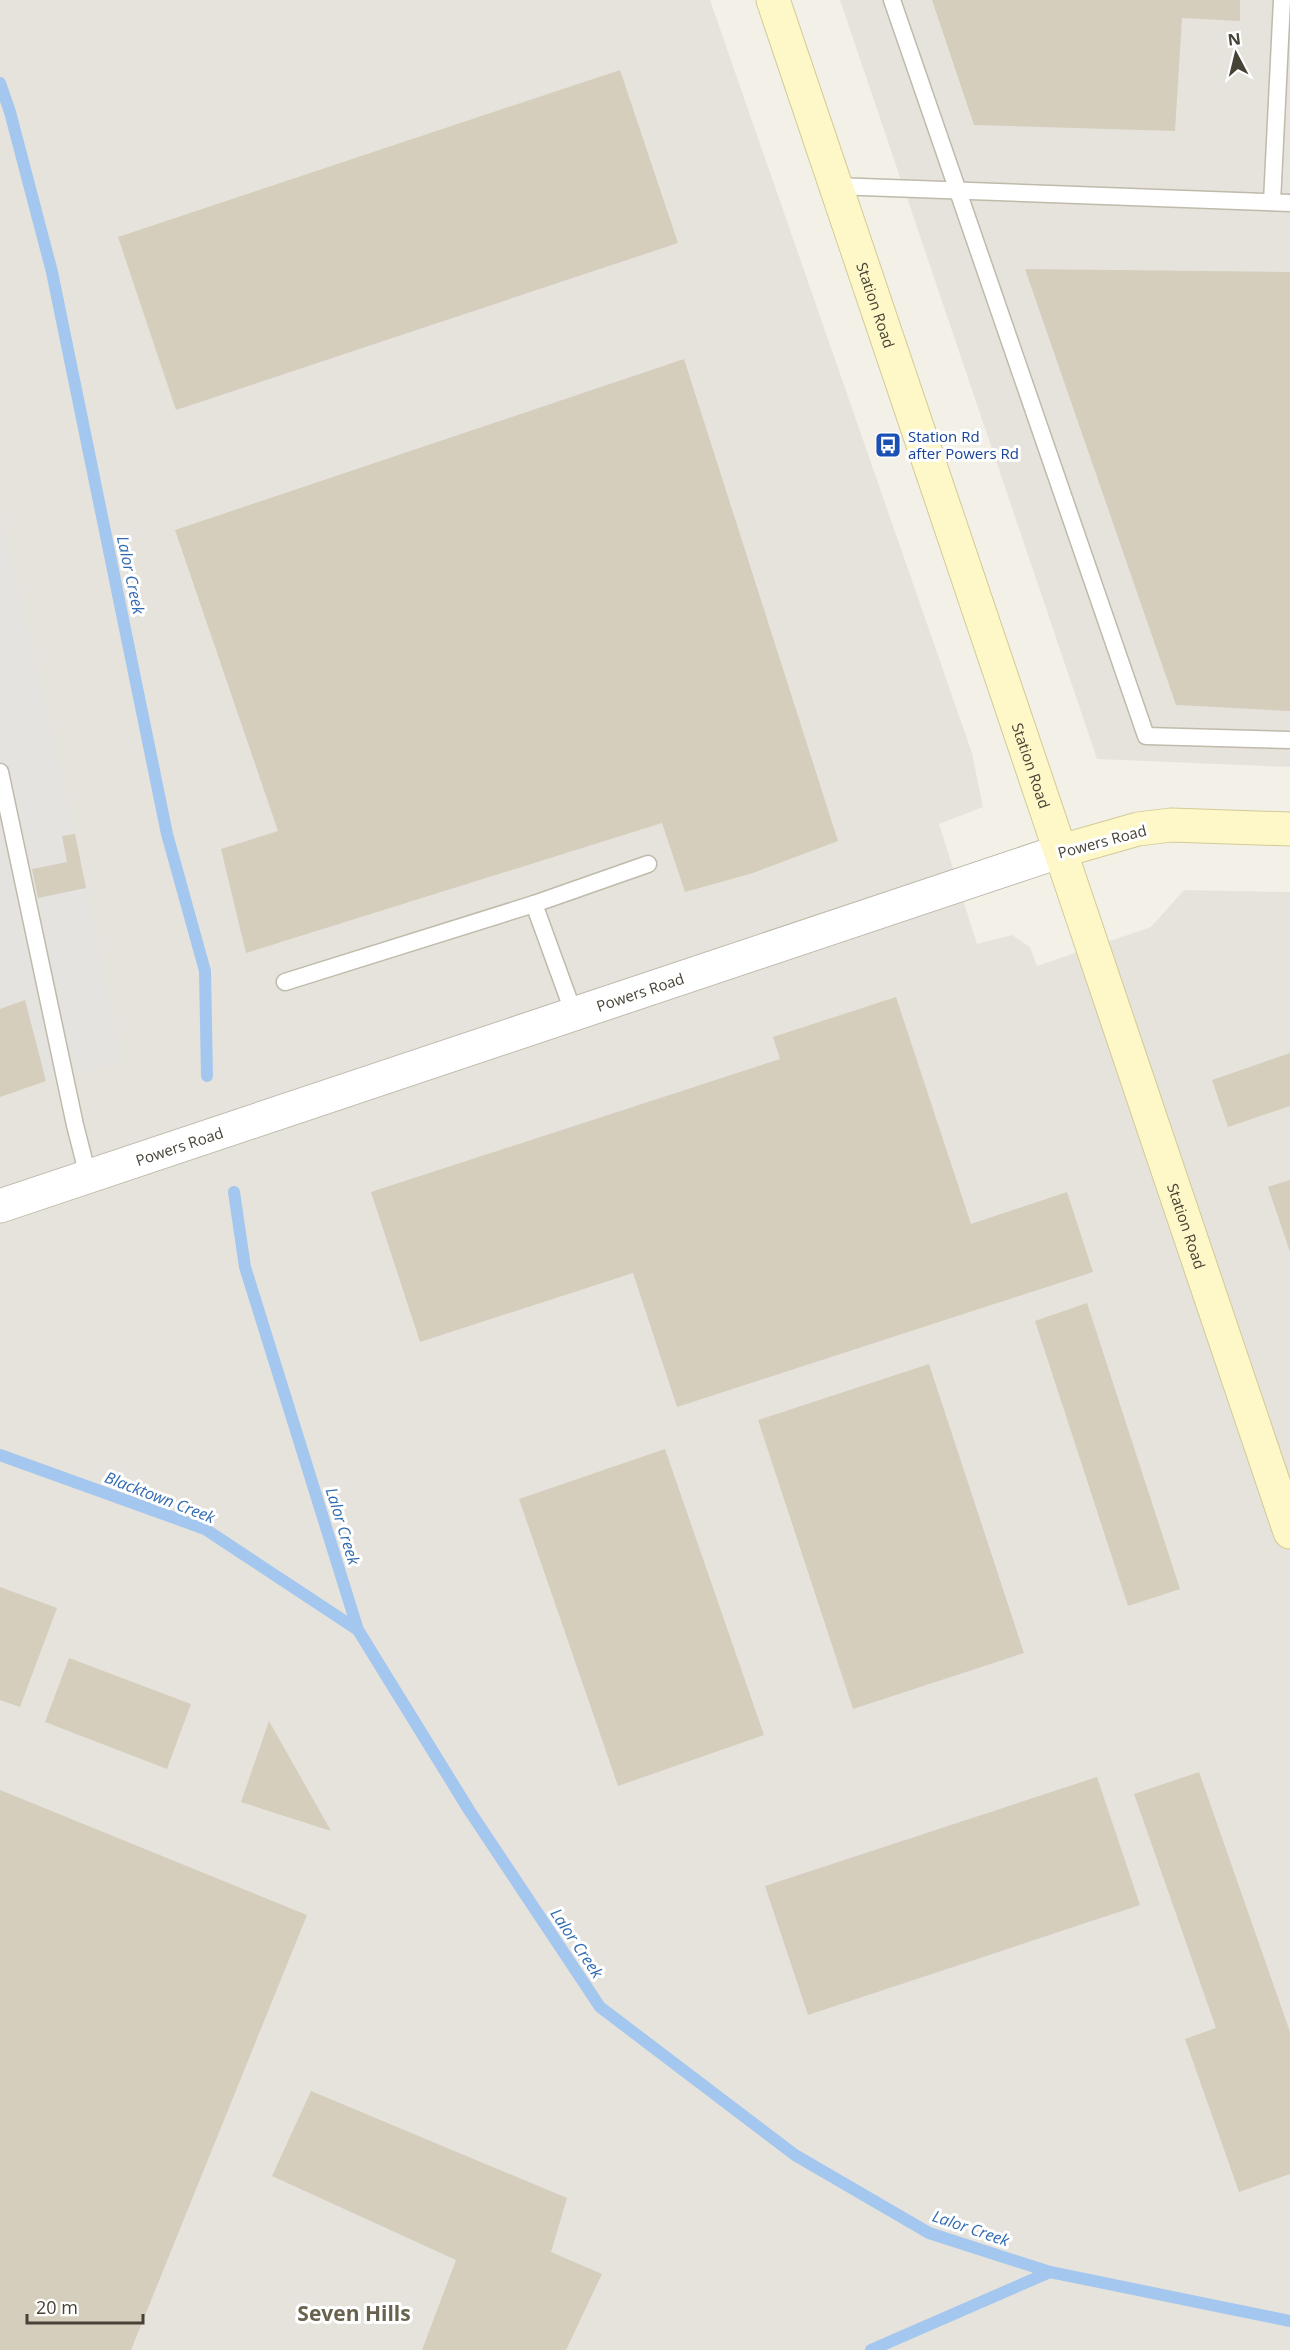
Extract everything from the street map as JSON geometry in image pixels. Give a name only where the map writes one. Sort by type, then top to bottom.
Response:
[{"type":"main road","name":"Station Road","points":[[772,0],[1290,1532]]},
{"type":"main road","name":"Powers Road","points":[[1061,850],[1138,829],[1171,825],[1290,829]]},
{"type":"street","name":"Powers Road","points":[[0,1206],[1061,850]]},
{"type":"lane","points":[[892,0],[1146,736],[1290,740]]},
{"type":"lane","points":[[1272,202],[1282,0]]},
{"type":"lane","points":[[835,186],[1290,203]]},
{"type":"lane","points":[[0,772],[75,1125],[88,1176]]},
{"type":"lane","points":[[285,982],[534,904],[648,864]]},
{"type":"lane","points":[[534,904],[574,1014]]},
{"type":"shaded area","points":[[0,0],[710,0],[972,753],[983,807],[939,824],[977,944],[1012,935],[1030,947],[1037,966],[1151,927],[1184,890],[1290,892],[1290,2350],[0,2350]]},
{"type":"shaded area","points":[[840,0],[1290,0],[1290,767],[1097,759]]},
{"type":"shaded area","points":[[0,512],[75,834],[121,1062],[46,1081],[25,1001],[0,1009]]},
{"type":"building","points":[[932,0],[1240,0],[1240,21],[1182,18],[1175,131],[974,125]]},
{"type":"building","points":[[620,70],[678,243],[176,410],[118,237]]},
{"type":"building","points":[[1025,269],[1290,272],[1290,711],[1176,705]]},
{"type":"building","points":[[684,359],[838,841],[753,873],[685,892],[662,823],[246,953],[221,849],[278,831],[175,530]]},
{"type":"building","points":[[75,834],[86,888],[38,898],[32,869],[67,862],[62,836]]},
{"type":"building","points":[[896,997],[971,1224],[1067,1192],[1093,1272],[677,1407],[633,1273],[420,1342],[371,1192],[780,1059],[773,1037]]},
{"type":"building","points":[[25,1000],[46,1081],[0,1097],[0,1009]]},
{"type":"building","points":[[1290,1053],[1290,1106],[1228,1127],[1212,1080]]},
{"type":"building","points":[[1290,1180],[1290,1252],[1268,1187]]},
{"type":"building","points":[[1087,1303],[1180,1589],[1128,1606],[1035,1321]]},
{"type":"building","points":[[929,1364],[1024,1653],[853,1709],[758,1420]]},
{"type":"building","points":[[665,1449],[764,1735],[618,1786],[519,1499]]},
{"type":"building","points":[[0,1587],[57,1608],[20,1707],[0,1700]]},
{"type":"building","points":[[69,1658],[191,1704],[167,1769],[45,1722]]},
{"type":"building","points":[[269,1721],[331,1831],[241,1802]]},
{"type":"building","points":[[1199,1772],[1290,2032],[1290,2174],[1239,2192],[1185,2039],[1216,2028],[1134,1794]]},
{"type":"building","points":[[1097,1777],[1140,1905],[808,2015],[765,1886]]},
{"type":"building","points":[[0,1790],[307,1915],[131,2350],[0,2350]]},
{"type":"building","points":[[311,2091],[567,2198],[551,2252],[602,2274],[566,2350],[422,2350],[456,2260],[272,2176]]},
{"type":"waterway","name":"Lalor Creek","points":[[0,83],[10,112],[52,272],[167,834],[205,971],[207,1076]]},
{"type":"waterway","name":"Lalor Creek","points":[[234,1192],[245,1267],[358,1630],[469,1810],[600,2007],[795,2155],[929,2233],[1050,2272],[1290,2321]]},
{"type":"waterway","name":"Blacktown Creek","points":[[0,1455],[205,1529],[358,1630]]},
{"type":"waterway","points":[[871,2350],[1050,2272]]},
{"type":"place","name":"Station Rd after Powers Rd","points":[[888,445]]},
{"type":"district","name":"Seven Hills","points":[[354,2313]]}]
